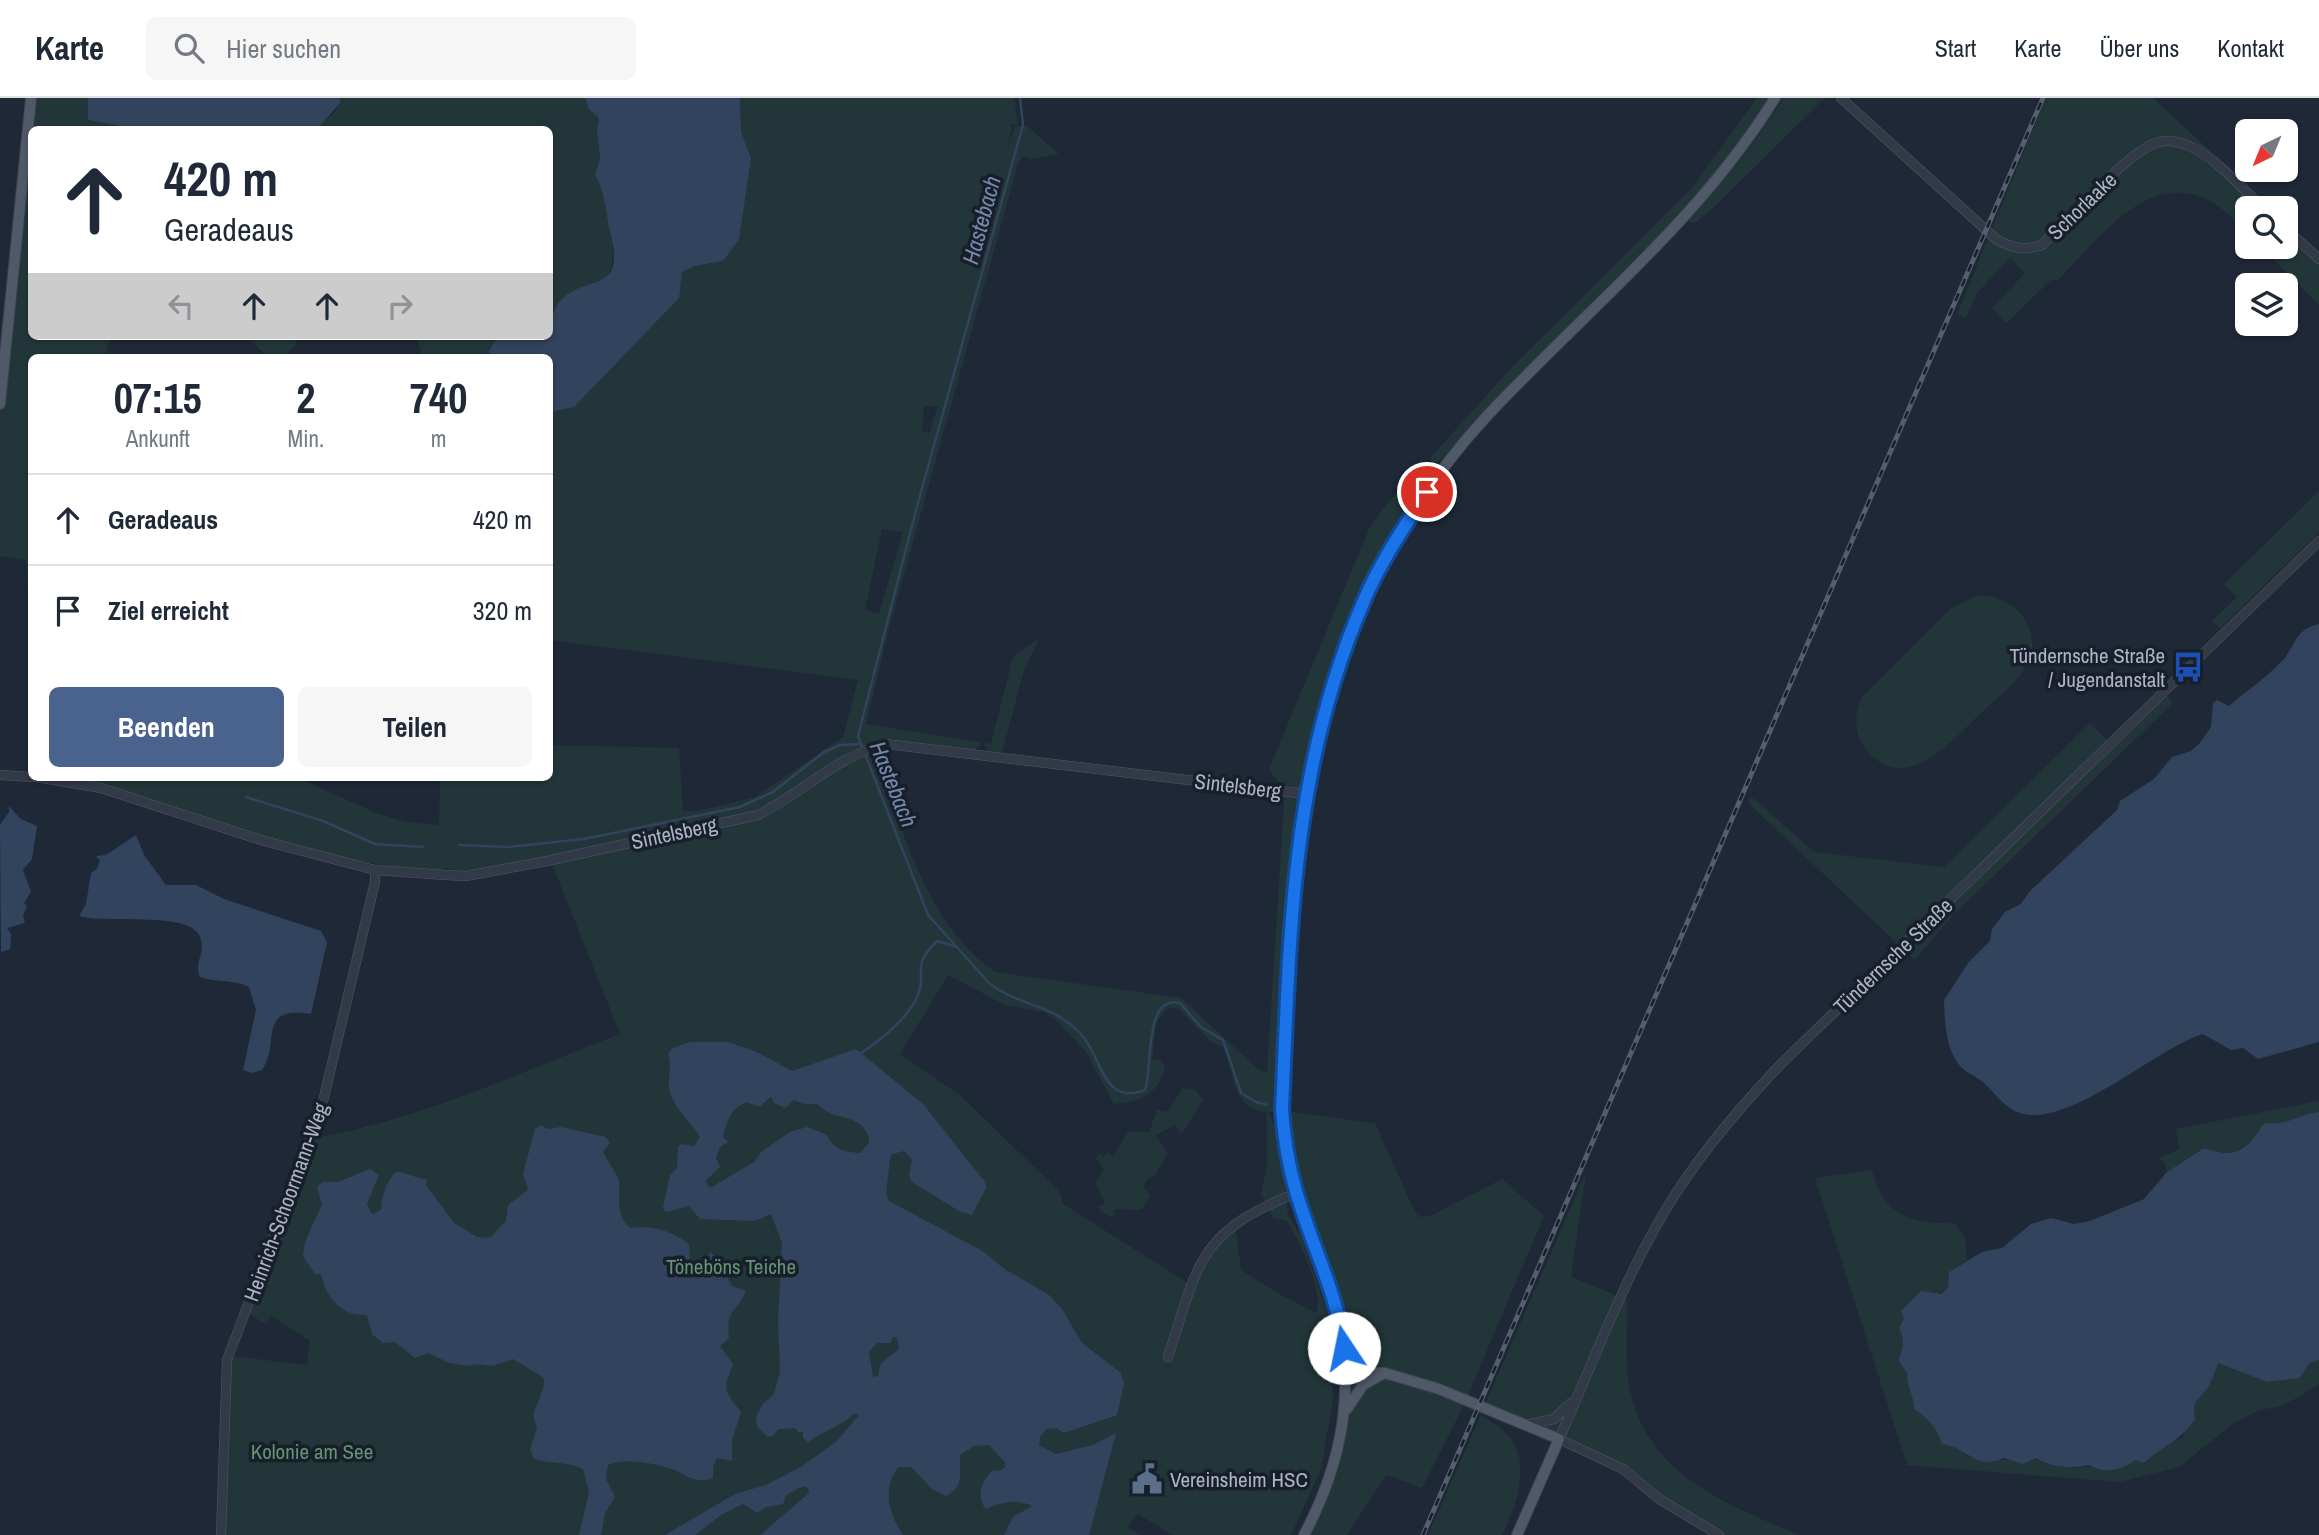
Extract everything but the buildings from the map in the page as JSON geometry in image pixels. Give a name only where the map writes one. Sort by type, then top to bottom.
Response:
[{"type":"main road","points":[[28,126],[31,98]]},
{"type":"main road","points":[[1304,1535],[1318,1505],[1340,1441],[1346,1412],[1347,1372],[1342,1331],[1331,1288],[1296,1193],[1285,1144],[1282,1110],[1297,855],[1305,794],[1334,676],[1364,600],[1401,532],[1440,472],[1485,419],[1693,206],[1748,138],[1775,98]]},
{"type":"main road","points":[[0,404],[28,128]]},
{"type":"main road","points":[[1347,1372],[1385,1373],[1439,1389],[1559,1439],[1517,1535]]},
{"type":"main road","points":[[1346,1412],[1363,1385],[1385,1373]]},
{"type":"street","name":"Schorlaake","points":[[1841,98],[1997,240],[2013,248],[2030,249],[2042,244],[2136,154],[2156,142],[2172,141],[2204,155],[2250,196]]},
{"type":"street","points":[[2298,240],[2319,259]]},
{"type":"street","name":"Tündernsche Straße","points":[[1559,1439],[1637,1262],[1665,1211],[1731,1118],[1781,1064],[2319,541]]},
{"type":"street","name":"Sintelsberg","points":[[58,781],[101,788],[264,841],[375,870],[466,876],[744,818],[775,806],[843,758],[868,748],[903,744],[1305,794]]},
{"type":"street","name":"Sintelsberg","points":[[0,775],[28,777]]},
{"type":"street","name":"Heinrich-Schoormann-Weg","points":[[221,1535],[227,1360],[320,1114],[375,882],[375,870]]},
{"type":"street","points":[[1168,1357],[1206,1252],[1222,1232],[1246,1216],[1296,1193]]},
{"type":"street","points":[[1525,1425],[1554,1419],[1579,1394]]},
{"type":"street","points":[[1559,1439],[1623,1469],[1659,1499],[1718,1535]]},
{"type":"green space","points":[[31,98],[88,98],[88,120],[125,126],[28,126]]},
{"type":"green space","points":[[340,98],[585,98],[589,108],[600,118],[597,131],[600,159],[595,175],[611,228],[613,245],[610,271],[604,279],[567,295],[553,313],[553,126],[313,126],[330,117]]},
{"type":"green space","points":[[740,98],[1014,98],[1018,125],[1012,124],[1008,146],[1015,126],[1027,126],[1059,154],[1032,159],[1023,156],[1018,164],[890,625],[866,724],[982,743],[975,750],[884,741],[835,760],[784,798],[743,815],[523,863],[459,872],[445,868],[437,872],[390,866],[297,848],[69,781],[305,781],[376,813],[406,822],[439,825],[440,781],[553,781],[553,745],[679,748],[683,811],[700,811],[755,797],[843,737],[858,680],[553,640],[553,411],[574,407],[679,285],[682,272],[695,266],[723,261],[751,158],[741,132]],"holes":[[[924,406],[937,407],[930,433],[922,432]],[[882,529],[903,532],[879,614],[865,610]]]},
{"type":"green space","points":[[1757,98],[1775,98],[1748,138],[1632,270],[1436,464],[1429,459],[1513,366],[1690,190]]},
{"type":"green space","points":[[1784,98],[1825,98],[1709,212],[1696,222],[1688,220],[1746,153]]},
{"type":"green space","points":[[2046,98],[2153,98],[2235,174],[2235,182],[2244,182],[2259,196],[2235,196],[2235,221],[2215,204],[2191,194],[2169,193],[2147,200],[2108,228],[2058,280],[2051,280],[2007,323],[1992,308],[2025,273],[2010,258],[1977,293],[1966,318],[1957,314]]},
{"type":"green space","points":[[28,128],[28,340],[110,340],[105,354],[28,354],[28,594],[26,560],[0,556],[0,403]]},
{"type":"green space","points":[[2298,232],[2319,252],[2319,305],[2298,284],[2298,273],[2287,273],[2273,259],[2298,259]]},
{"type":"green space","points":[[250,340],[297,340],[295,346],[286,354],[265,354]]},
{"type":"green space","points":[[417,340],[496,340],[490,354],[422,354]]},
{"type":"green space","name":"Kolonie am See","points":[[1426,462],[1440,472],[1401,532],[1334,676],[1305,794],[1282,1110],[1268,1112],[1280,1137],[1288,1215],[1301,1236],[1327,1312],[1333,1399],[1321,1469],[1291,1535],[1173,1535],[1138,1514],[1127,1527],[1140,1535],[223,1535],[230,1356],[307,1365],[310,1341],[271,1316],[266,1324],[247,1313],[314,1138],[392,1120],[431,1107],[620,1034],[552,864],[744,822],[840,764],[874,751],[906,841],[933,901],[971,952],[995,972],[1181,998],[1259,1070],[1267,1072],[1284,803],[1265,800],[1266,794],[1282,788],[1269,769],[1369,529],[1384,507]],"holes":[[[948,975],[1005,1005],[1044,1012],[1056,1020],[1086,1052],[1114,1104],[1140,1099],[1158,1084],[1165,1067],[1159,1059],[1152,1060],[1156,1022],[1168,1008],[1179,1009],[1210,1041],[1223,1047],[1241,1097],[1247,1105],[1267,1112],[1267,1167],[1261,1194],[1273,1218],[1287,1221],[1298,1240],[1317,1292],[1316,1313],[1241,1270],[1235,1223],[1200,1264],[1191,1285],[1063,1204],[1059,1191],[961,1096],[900,1054]]]},
{"type":"green space","points":[[2319,491],[2319,532],[2220,628],[2212,621],[2237,597],[2224,584]]},
{"type":"green space","points":[[1976,596],[2003,600],[2023,616],[2032,640],[2026,666],[2006,690],[1958,736],[1929,759],[1914,766],[1899,768],[1883,764],[1863,746],[1858,733],[1856,719],[1862,697],[1950,609]]},
{"type":"green space","points":[[1039,638],[1024,671],[1002,752],[988,751],[983,743],[991,744],[1013,657]]},
{"type":"green space","points":[[2163,691],[2173,703],[1950,918],[1915,960],[1748,803],[1750,797],[1756,800],[1814,852],[1944,867],[2090,723],[2110,743]]},
{"type":"green space","points":[[1183,1088],[1195,1090],[1203,1100],[1181,1135],[1175,1125],[1156,1135],[1168,1154],[1154,1177],[1149,1177],[1143,1187],[1151,1196],[1141,1210],[1115,1209],[1114,1217],[1105,1214],[1098,1207],[1105,1203],[1095,1183],[1104,1169],[1096,1158],[1100,1154],[1104,1157],[1107,1152],[1113,1156],[1128,1132],[1149,1132],[1157,1110],[1167,1112]]},
{"type":"green space","points":[[2319,1101],[2319,1112],[2286,1125],[2264,1123],[2251,1140],[2232,1152],[2204,1148],[2167,1172],[2164,1161],[2157,1159],[2179,1149],[2176,1129]]},
{"type":"green space","points":[[1283,1111],[1375,1123],[1415,1212],[1420,1217],[1432,1215],[1502,1179],[1544,1216],[1466,1400],[1385,1373],[1347,1372],[1342,1327],[1297,1192]]},
{"type":"green space","points":[[1872,1170],[1883,1198],[1892,1207],[1913,1219],[1955,1223],[1965,1237],[1967,1260],[1949,1272],[1948,1287],[1904,1319],[1903,1351],[1898,1360],[1907,1373],[1914,1409],[1969,1456],[2023,1464],[2036,1458],[2071,1468],[2135,1460],[2144,1463],[2162,1446],[2183,1437],[2192,1405],[2198,1395],[2205,1391],[2218,1363],[2267,1382],[2300,1378],[2309,1362],[2319,1360],[2319,1384],[2278,1407],[2259,1410],[2234,1423],[2179,1467],[2119,1482],[1907,1465],[1815,1178]]},
{"type":"green space","points":[[1586,1172],[1571,1277],[1627,1300],[1626,1354],[1629,1386],[1638,1417],[1652,1442],[1671,1464],[1693,1482],[1744,1511],[1799,1535],[1720,1535],[1696,1523],[1623,1468],[1484,1407]]},
{"type":"green space","points":[[1348,1373],[1384,1374],[1466,1401],[1422,1488],[1386,1475],[1347,1535],[1305,1535],[1331,1474]]},
{"type":"green space","points":[[1481,1415],[1508,1435],[1519,1458],[1519,1485],[1507,1524],[1502,1535],[1428,1535]]},
{"type":"water","points":[[88,98],[340,98],[340,103],[320,126],[121,126],[88,120]]},
{"type":"water","points":[[585,98],[740,98],[741,132],[751,158],[739,239],[723,261],[695,266],[682,272],[679,298],[574,407],[553,411],[553,354],[490,354],[489,351],[496,340],[553,340],[553,314],[559,303],[568,294],[608,275],[613,266],[613,247],[606,207],[595,175],[600,159],[597,131],[599,118],[589,109]]},
{"type":"water","points":[[2319,624],[2319,1042],[2258,1059],[2243,1048],[2231,1050],[2203,1034],[2067,1108],[2044,1114],[2024,1114],[2013,1110],[1983,1082],[1963,1069],[1955,1059],[1947,1034],[1944,1000],[1968,963],[1990,941],[1992,929],[2005,912],[2021,904],[2029,892],[2117,810],[2120,801],[2154,779],[2172,757],[2191,751],[2199,744],[2211,727],[2213,703],[2217,700],[2229,706],[2281,662],[2304,630]]},
{"type":"water","points":[[9,806],[21,819],[37,826],[32,859],[23,870],[31,892],[24,903],[27,906],[23,916],[25,923],[7,928],[11,934],[10,949],[1,952],[0,825],[9,812]]},
{"type":"water","points":[[136,835],[144,855],[166,885],[196,885],[224,899],[321,931],[327,942],[311,1014],[283,1015],[276,1021],[262,1070],[251,1073],[243,1070],[256,1010],[249,987],[200,977],[198,966],[202,946],[199,935],[191,928],[162,921],[79,916],[86,904],[91,873],[97,869],[100,860],[96,856],[106,855]]},
{"type":"water","name":"Töneböns Teiche","points":[[690,1042],[728,1042],[757,1052],[792,1071],[856,1049],[923,1104],[985,1182],[986,1188],[972,1215],[959,1211],[912,1182],[909,1176],[912,1160],[904,1151],[892,1154],[890,1158],[886,1194],[889,1201],[984,1252],[1003,1268],[1049,1295],[1062,1309],[1082,1343],[1121,1373],[1124,1383],[1117,1415],[1064,1433],[1056,1428],[1046,1429],[1040,1437],[1039,1445],[1056,1454],[1093,1445],[1116,1433],[1089,1535],[1004,1535],[1013,1517],[1032,1506],[1014,1502],[986,1509],[980,1494],[983,1484],[993,1470],[1000,1471],[1005,1467],[1005,1462],[989,1445],[974,1446],[960,1455],[959,1484],[946,1496],[932,1489],[911,1467],[899,1467],[890,1484],[889,1501],[903,1535],[760,1535],[809,1493],[808,1488],[803,1486],[786,1495],[783,1504],[766,1507],[757,1513],[743,1504],[721,1515],[695,1535],[665,1535],[735,1494],[766,1485],[801,1467],[836,1442],[859,1415],[854,1414],[808,1442],[803,1438],[803,1432],[798,1432],[795,1428],[778,1429],[773,1436],[768,1437],[757,1427],[756,1417],[762,1405],[774,1394],[780,1372],[778,1320],[782,1243],[771,1214],[755,1221],[700,1219],[689,1206],[666,1212],[663,1208],[670,1175],[677,1168],[678,1147],[681,1144],[694,1146],[700,1137],[671,1095],[668,1054],[671,1049]],"holes":[[[771,1097],[774,1103],[785,1108],[794,1100],[804,1104],[817,1104],[832,1114],[856,1122],[862,1125],[869,1143],[860,1153],[845,1151],[836,1147],[827,1135],[807,1127],[790,1132],[761,1152],[754,1162],[710,1188],[705,1181],[720,1167],[716,1158],[720,1147],[728,1142],[723,1137],[733,1112],[747,1102],[759,1107]],[[893,1337],[897,1338],[899,1349],[881,1363],[878,1376],[873,1377],[869,1352],[877,1343],[890,1343]]]},
{"type":"water","points":[[2319,1112],[2319,1360],[2309,1363],[2300,1378],[2267,1382],[2218,1363],[2208,1387],[2196,1403],[2195,1419],[2190,1427],[2144,1463],[2135,1460],[2112,1470],[2101,1470],[2089,1465],[2061,1467],[2036,1458],[2023,1464],[2004,1458],[1986,1462],[1942,1444],[1931,1424],[1914,1409],[1907,1373],[1898,1360],[1903,1344],[1899,1328],[1904,1319],[1901,1311],[1921,1291],[1941,1294],[1948,1287],[1949,1272],[1982,1252],[2002,1248],[2031,1224],[2051,1218],[2074,1224],[2090,1221],[2144,1199],[2167,1172],[2204,1148],[2224,1153],[2239,1150],[2252,1140],[2264,1123],[2281,1123]]},
{"type":"water","name":"Töneböns Teiche","points":[[541,1125],[548,1129],[561,1127],[606,1137],[610,1143],[603,1152],[618,1178],[621,1215],[630,1228],[661,1230],[682,1239],[689,1244],[690,1263],[694,1266],[706,1260],[710,1252],[718,1259],[732,1286],[746,1291],[730,1315],[729,1338],[720,1346],[733,1364],[726,1385],[728,1394],[741,1412],[732,1440],[732,1461],[717,1458],[713,1466],[713,1478],[707,1480],[692,1478],[648,1463],[622,1461],[608,1465],[606,1479],[615,1497],[605,1513],[601,1535],[579,1535],[589,1492],[583,1469],[534,1459],[530,1449],[537,1428],[533,1415],[544,1386],[544,1378],[513,1359],[492,1366],[469,1366],[449,1363],[429,1353],[415,1358],[395,1342],[383,1343],[372,1334],[367,1316],[351,1313],[335,1302],[327,1292],[321,1274],[315,1274],[303,1256],[305,1242],[322,1204],[317,1187],[322,1182],[338,1182],[370,1169],[379,1175],[367,1204],[372,1214],[381,1210],[385,1190],[395,1172],[403,1173],[427,1179],[426,1185],[454,1223],[477,1237],[490,1238],[506,1221],[508,1205],[528,1190],[523,1174],[535,1129]]},
{"type":"waterway","name":"Hastebach","points":[[1020,98],[1023,125],[916,510],[858,736],[928,915],[989,983],[1000,991],[1057,1015],[1069,1023],[1087,1042],[1111,1085],[1120,1091],[1131,1093],[1145,1090],[1152,1036],[1160,1010],[1168,1003],[1180,1003],[1201,1027],[1223,1040],[1241,1093],[1267,1105]]},
{"type":"waterway","points":[[459,845],[507,847],[584,839],[740,807],[773,792],[824,752],[840,745],[860,744]]},
{"type":"waterway","points":[[246,797],[323,821],[375,844],[423,847]]},
{"type":"waterway","points":[[861,1053],[877,1042],[908,1012],[921,987],[921,964],[937,941],[957,947]]},
{"type":"railway","points":[[1423,1535],[2043,98]]},
{"type":"place","name":"Tündernsche Straße / Jugendanstalt","points":[[2188,667]]},
{"type":"place","name":"Vereinsheim HSC","points":[[1147,1479]]},
{"type":"route","points":[[1344,1348],[1331,1288],[1296,1193],[1285,1144],[1282,1110],[1297,855],[1314,749],[1334,676],[1364,600],[1401,532],[1427,492]]}]
